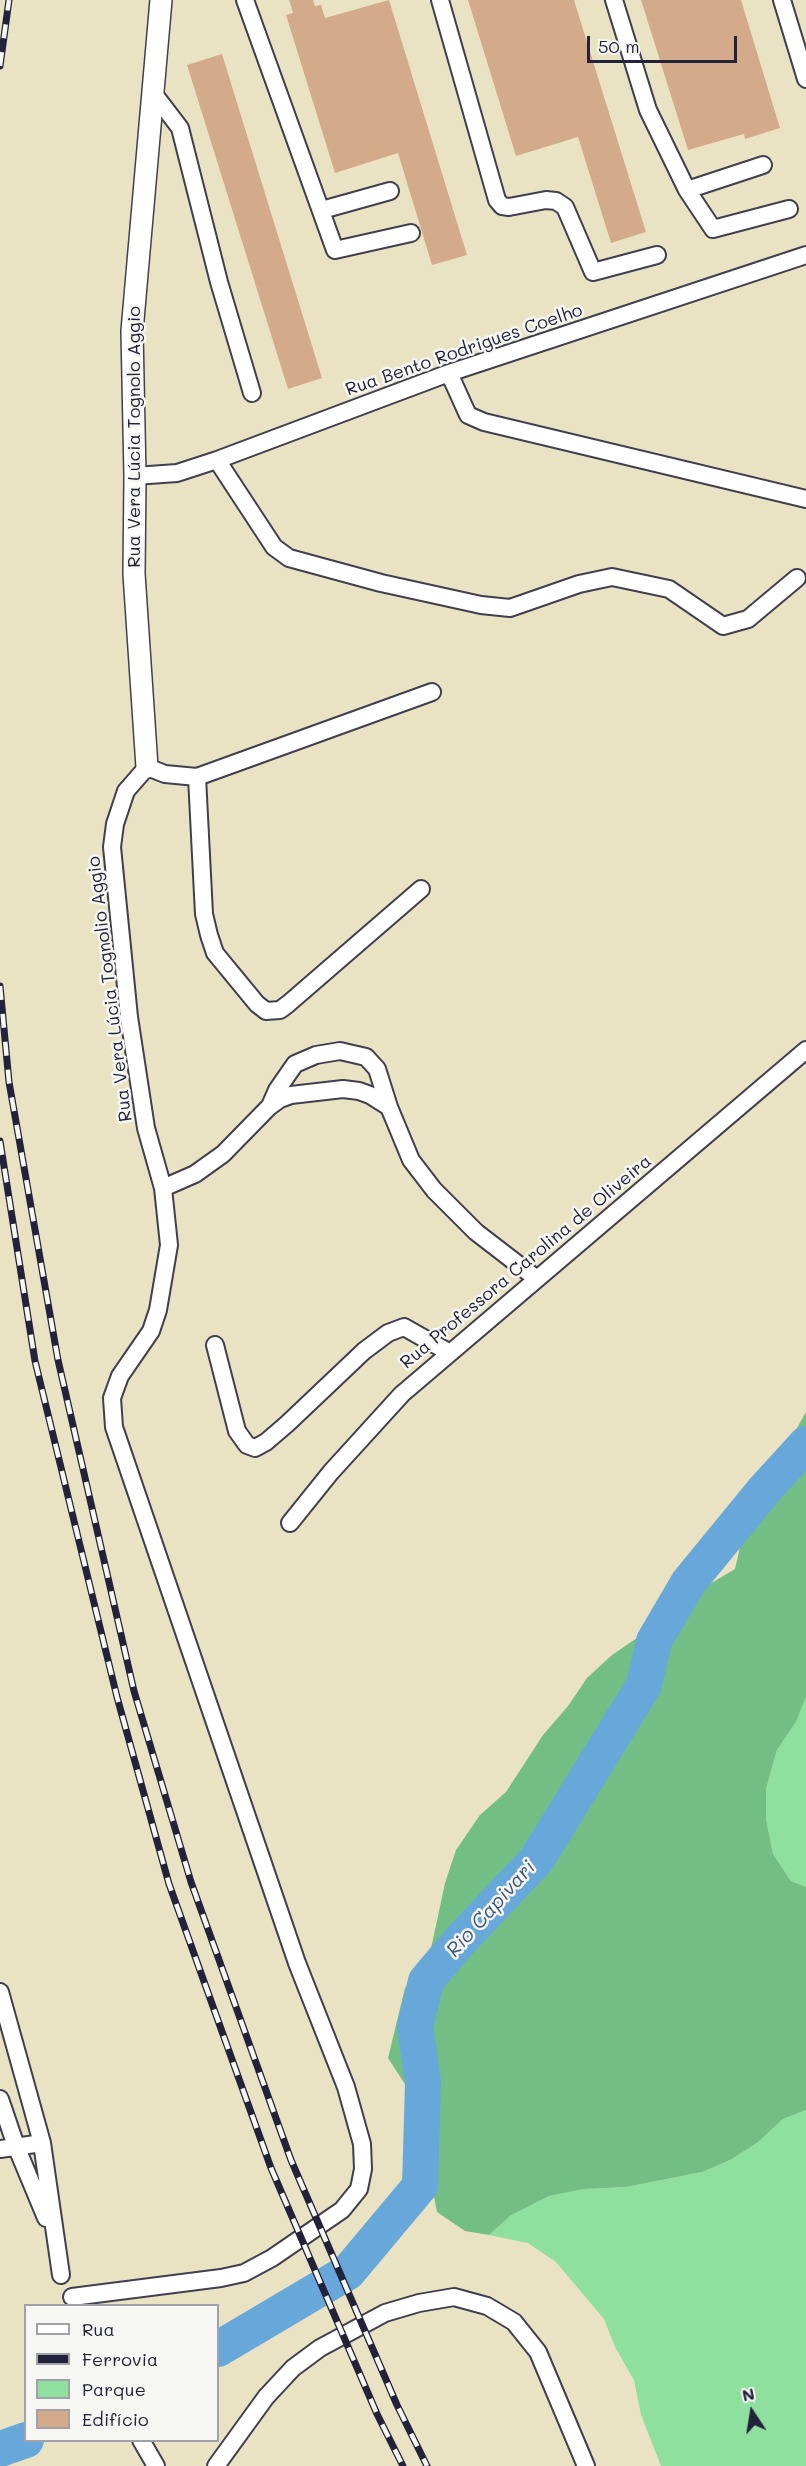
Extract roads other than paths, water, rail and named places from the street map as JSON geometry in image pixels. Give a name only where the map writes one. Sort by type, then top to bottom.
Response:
[{"type":"street","name":"Rua Vera Lúcia Tognolo Aggio","points":[[147,766],[134,574],[135,476],[132,331],[154,94],[160,0]]},
{"type":"street","points":[[245,0],[335,250],[411,233]]},
{"type":"street","points":[[440,0],[497,200],[502,206],[509,207],[546,200],[556,201],[565,207],[593,272],[657,255]]},
{"type":"street","points":[[615,0],[648,110],[687,190],[713,229],[789,209]]},
{"type":"street","points":[[782,0],[805,76]]},
{"type":"street","points":[[154,94],[180,128],[205,229],[252,393]]},
{"type":"street","points":[[687,190],[763,165]]},
{"type":"street","points":[[322,210],[390,191]]},
{"type":"street","name":"Rua Bento Rodrigues Coelho","points":[[135,476],[177,473],[217,460],[449,373],[806,255]]},
{"type":"street","points":[[449,373],[468,415],[484,422],[806,499]]},
{"type":"street","points":[[217,460],[274,547],[289,558],[381,583],[481,605],[510,608],[579,584],[612,577],[669,589],[723,626],[748,619],[797,578]]},
{"type":"street","points":[[147,766],[165,774],[197,777],[432,692]]},
{"type":"street","name":"Rua Vera Lúcia Tognolio Aggio","points":[[74,2301],[244,2273],[272,2258],[342,2210],[358,2189],[363,2169],[362,2144],[346,2087],[297,1963],[114,1427],[112,1398],[120,1376],[136,1356],[151,1331],[158,1310],[169,1245],[163,1188],[146,1128],[129,1017],[112,847],[115,824],[126,791],[147,766]]},
{"type":"street","points":[[197,777],[204,914],[209,935],[215,953],[257,1004],[266,1011],[280,1010],[421,890]]},
{"type":"street","name":"Rua Professora Carolina de Oliveira","points":[[290,1523],[331,1472],[402,1394],[806,1050]]},
{"type":"street","points":[[269,1107],[277,1090],[295,1064],[316,1055],[340,1051],[366,1057],[377,1069],[389,1107],[411,1160],[434,1190],[476,1232],[537,1279]]},
{"type":"street","points":[[163,1188],[195,1174],[223,1154],[269,1107],[291,1095],[343,1089],[370,1095],[389,1107]]},
{"type":"street","points":[[215,1344],[237,1431],[247,1445],[255,1448],[287,1424],[364,1351],[388,1333],[404,1327],[450,1353]]},
{"type":"street","points":[[0,1992],[42,2143],[61,2275]]},
{"type":"street","points":[[0,2099],[8,2147],[43,2208],[61,2275],[74,2301]]},
{"type":"street","points":[[8,2147],[42,2143]]},
{"type":"street","points":[[216,2466],[267,2397],[293,2368],[320,2348],[385,2313],[419,2303],[454,2297],[487,2306],[514,2322],[538,2352],[586,2466]]},
{"type":"street","points":[[142,2442],[156,2466]]},
{"type":"waterway","name":"Rio Capivari","points":[[219,2348],[348,2272],[420,2186],[423,2083],[415,2027],[426,1981],[457,1944],[537,1859],[644,1685],[654,1641],[688,1583],[765,1489],[806,1444]]},
{"type":"waterway","name":"Rio Capivari","points":[[0,2449],[24,2441]]},
{"type":"railway","points":[[0,66],[9,0]]},
{"type":"railway","points":[[0,986],[9,1082],[58,1360],[134,1691],[191,1882],[291,2160],[397,2405],[427,2466]]},
{"type":"railway","points":[[0,1141],[35,1361],[117,1697],[169,1884],[271,2168],[377,2414],[403,2466]]}]
